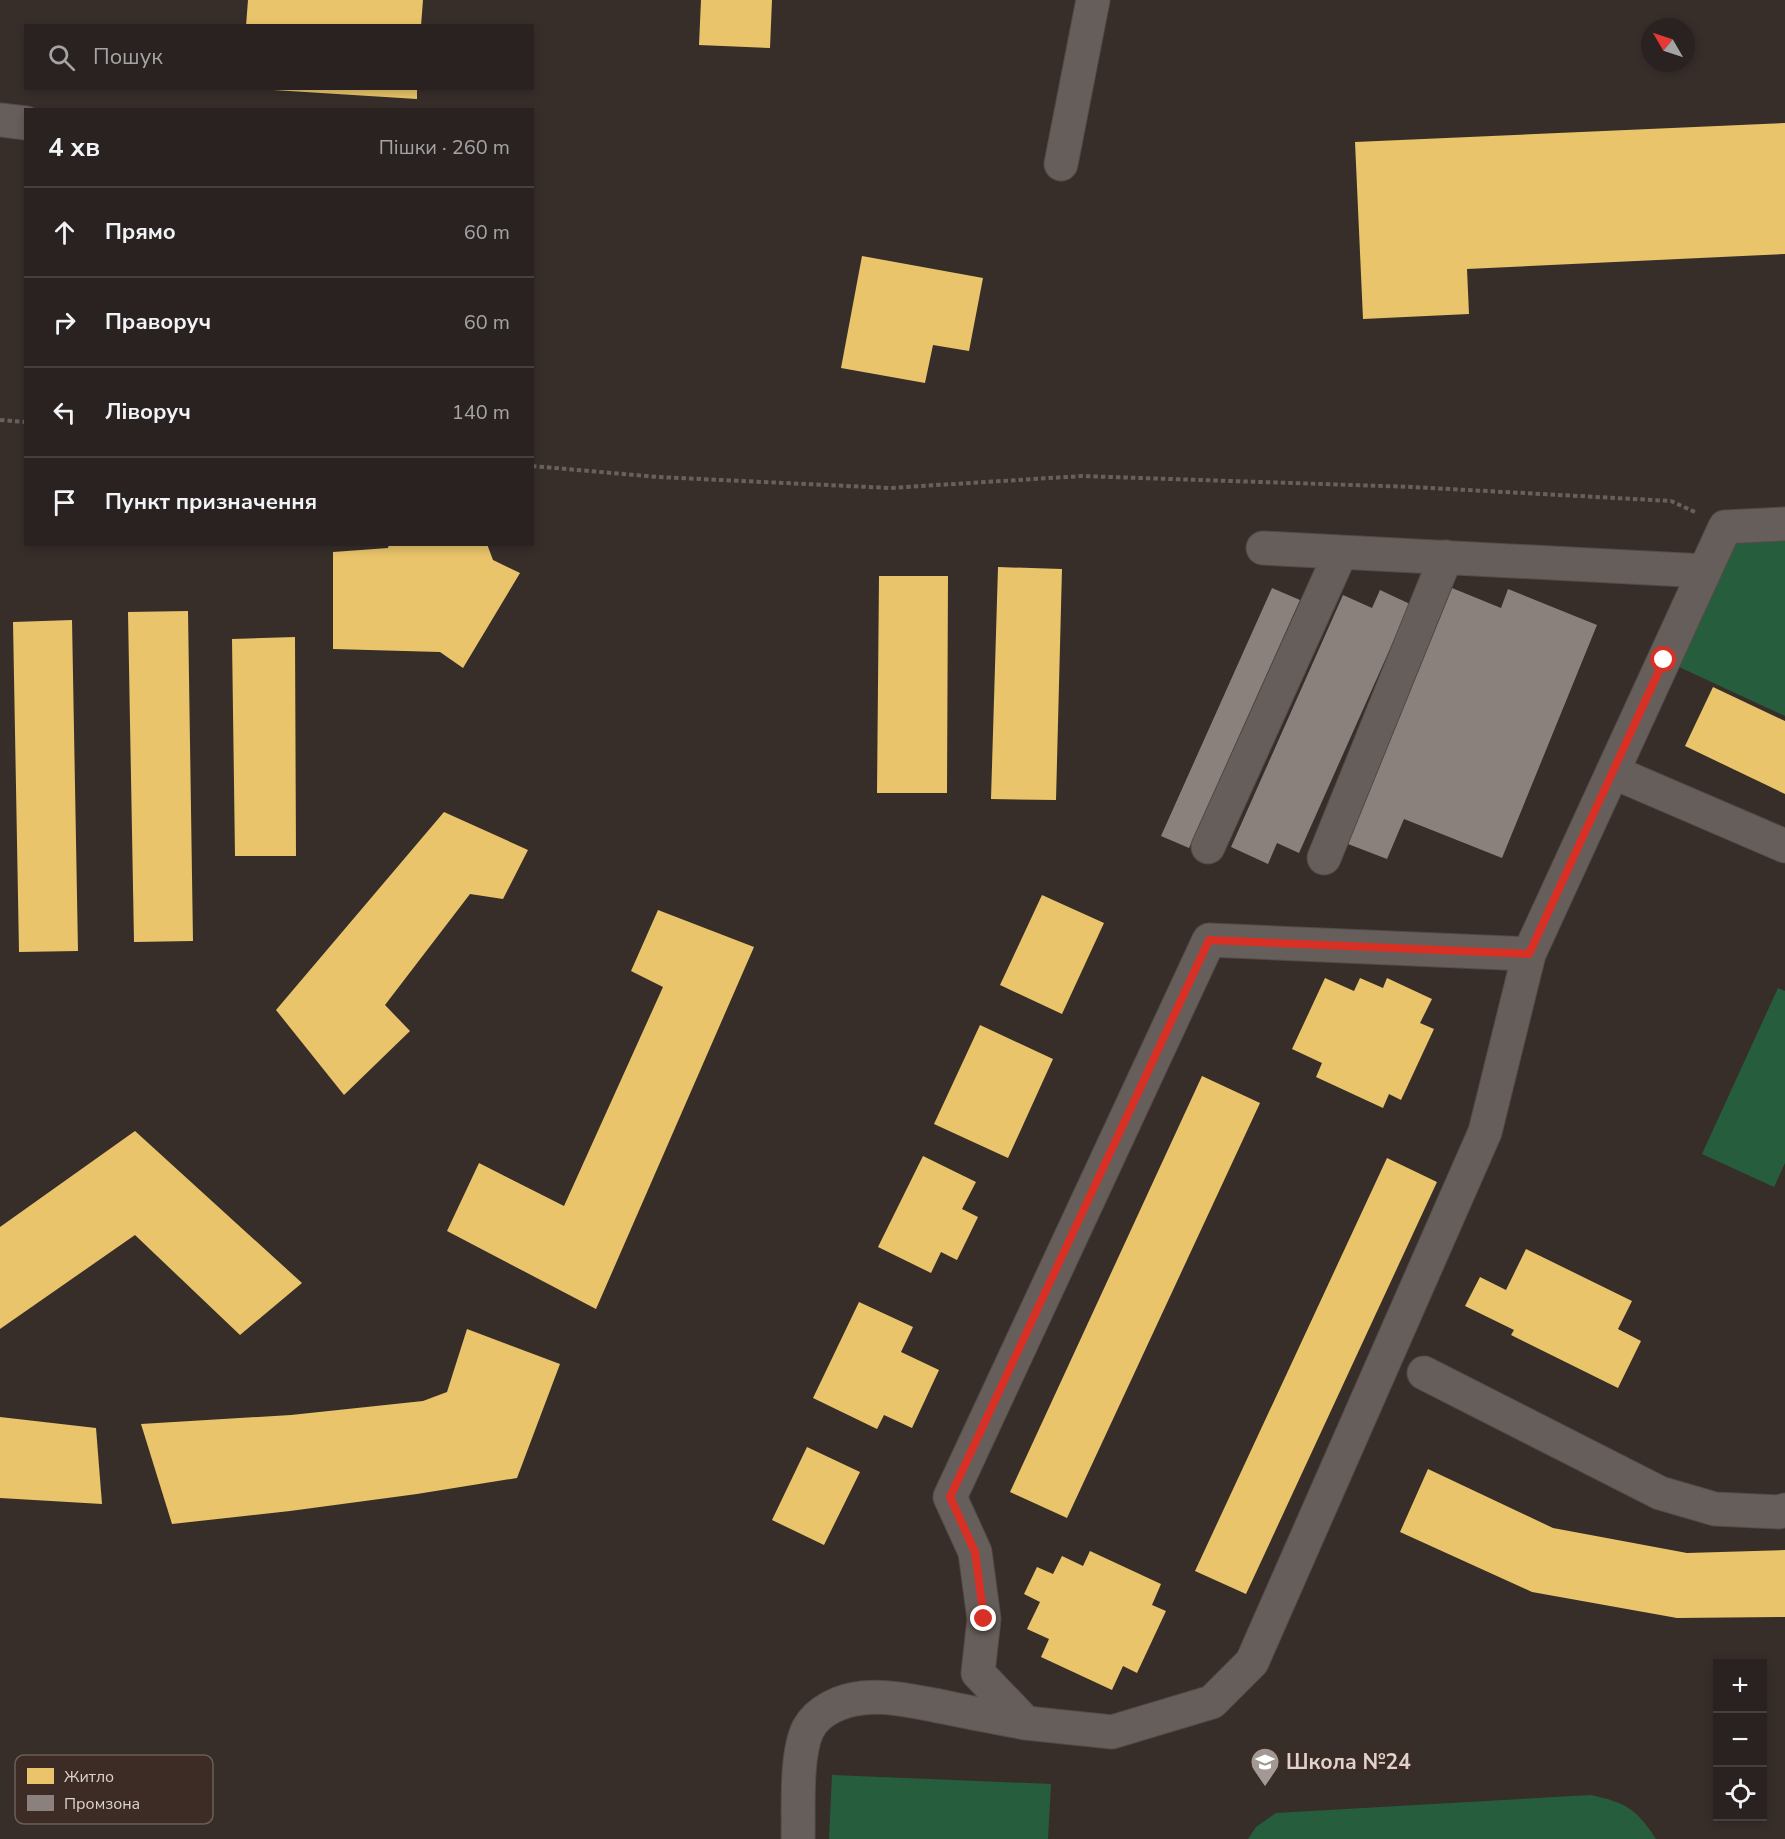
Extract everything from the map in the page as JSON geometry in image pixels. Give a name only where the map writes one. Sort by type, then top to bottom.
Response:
[{"type":"lane","points":[[1061,164],[1093,0]]},
{"type":"lane","points":[[0,120],[24,123]]},
{"type":"lane","points":[[798,1839],[800,1762],[808,1729],[821,1714],[836,1704],[861,1698],[887,1698],[1026,1724],[1112,1732],[1212,1702],[1252,1662],[1485,1132],[1529,954],[1725,527],[1785,524]]},
{"type":"lane","points":[[1263,548],[1705,571]]},
{"type":"lane","points":[[1208,847],[1341,552]]},
{"type":"lane","points":[[1323,858],[1446,557]]},
{"type":"lane","points":[[1613,772],[1785,846]]},
{"type":"lane","points":[[1026,1724],[978,1673],[984,1619],[975,1552],[950,1497],[1209,940],[1529,954]]},
{"type":"lane","points":[[1425,1373],[1660,1493],[1715,1509],[1779,1512],[1785,1510]]},
{"type":"path","points":[[0,420],[24,422]]},
{"type":"path","points":[[534,466],[658,477],[890,488],[1082,476],[1412,487],[1671,501],[1725,527]]},
{"type":"green space","points":[[1785,524],[1785,716],[1664,660],[1725,527]]},
{"type":"green space","points":[[1778,988],[1785,991],[1785,1163],[1774,1187],[1702,1154]]},
{"type":"green space","points":[[832,1775],[1051,1784],[1048,1839],[829,1839]]},
{"type":"green space","points":[[1591,1795],[1629,1808],[1642,1820],[1656,1839],[1248,1839],[1256,1827],[1276,1813]]},
{"type":"building: Житло","points":[[248,0],[423,0],[421,24],[246,24]]},
{"type":"building: Житло","points":[[701,0],[772,0],[770,48],[699,45]]},
{"type":"building: Житло","points":[[273,90],[417,90],[417,99]]},
{"type":"building: Житло","points":[[1785,123],[1785,254],[1467,269],[1469,314],[1363,319],[1355,142]]},
{"type":"building: Житло","points":[[862,256],[983,278],[969,351],[933,345],[925,383],[841,368]]},
{"type":"building: Житло","points":[[388,546],[488,546],[493,560],[520,573],[463,668],[440,652],[333,649],[333,552],[388,548]]},
{"type":"building: Житло","points":[[998,567],[1062,569],[1056,800],[991,799]]},
{"type":"building: Житло","points":[[879,576],[948,576],[947,793],[877,793]]},
{"type":"building: Житло","points":[[188,611],[193,941],[134,942],[128,612]]},
{"type":"building: Житло","points":[[72,620],[78,951],[19,952],[13,622]]},
{"type":"building: Житло","points":[[295,637],[296,856],[235,856],[232,639]]},
{"type":"building: Житло","points":[[1713,687],[1785,721],[1785,794],[1685,746]]},
{"type":"building: Житло","points":[[444,812],[528,850],[503,899],[470,894],[385,1005],[410,1031],[344,1095],[276,1010]]},
{"type":"building: Житло","points":[[1042,895],[1104,923],[1062,1014],[1000,985]]},
{"type":"building: Житло","points":[[658,910],[754,947],[596,1309],[447,1231],[479,1163],[564,1206],[663,987],[631,971]]},
{"type":"building: Житло","points":[[1325,978],[1354,991],[1360,978],[1383,988],[1387,978],[1432,999],[1420,1023],[1434,1029],[1401,1100],[1389,1094],[1383,1108],[1316,1077],[1322,1063],[1292,1049]]},
{"type":"building: Житло","points":[[980,1025],[1053,1059],[1008,1158],[934,1124]]},
{"type":"building: Житло","points":[[1202,1076],[1260,1103],[1067,1518],[1010,1492]]},
{"type":"building: Житло","points":[[135,1131],[302,1283],[240,1335],[135,1235],[0,1329],[0,1227]]},
{"type":"building: Житло","points":[[923,1156],[976,1182],[962,1209],[978,1217],[957,1260],[941,1252],[931,1273],[878,1247]]},
{"type":"building: Житло","points":[[1387,1158],[1437,1182],[1246,1594],[1195,1571]]},
{"type":"building: Житло","points":[[1526,1249],[1632,1301],[1618,1329],[1641,1341],[1618,1388],[1511,1335],[1514,1330],[1465,1306],[1480,1277],[1506,1290]]},
{"type":"building: Житло","points":[[859,1302],[913,1327],[901,1352],[939,1370],[912,1428],[884,1415],[877,1429],[813,1398]]},
{"type":"building: Житло","points":[[467,1329],[560,1364],[517,1478],[290,1511],[172,1524],[141,1424],[291,1415],[423,1401],[447,1392]]},
{"type":"building: Житло","points":[[0,1417],[96,1428],[102,1504],[0,1498]]},
{"type":"building: Житло","points":[[807,1447],[860,1472],[824,1545],[772,1520]]},
{"type":"building: Житло","points":[[1428,1469],[1553,1528],[1687,1553],[1785,1550],[1785,1617],[1677,1618],[1532,1592],[1400,1532]]},
{"type":"building: Житло","points":[[1090,1551],[1161,1584],[1152,1605],[1166,1611],[1137,1673],[1123,1666],[1112,1690],[1041,1657],[1049,1639],[1027,1629],[1040,1602],[1024,1594],[1037,1567],[1053,1574],[1062,1556],[1083,1566]]},
{"type":"building: Промзона","points":[[1272,588],[1300,600],[1189,848],[1161,836]]},
{"type":"building: Промзона","points":[[1452,588],[1501,608],[1508,589],[1597,625],[1502,858],[1404,819],[1387,859],[1348,844]]},
{"type":"building: Промзона","points":[[1380,590],[1410,604],[1299,853],[1277,843],[1268,864],[1231,847],[1343,595],[1372,608]]},
{"type":"place","name":"Школа №24","points":[[1265,1788]]},
{"type":"route","points":[[984,1619],[975,1552],[950,1497],[1209,940],[1529,954],[1664,660]]}]
